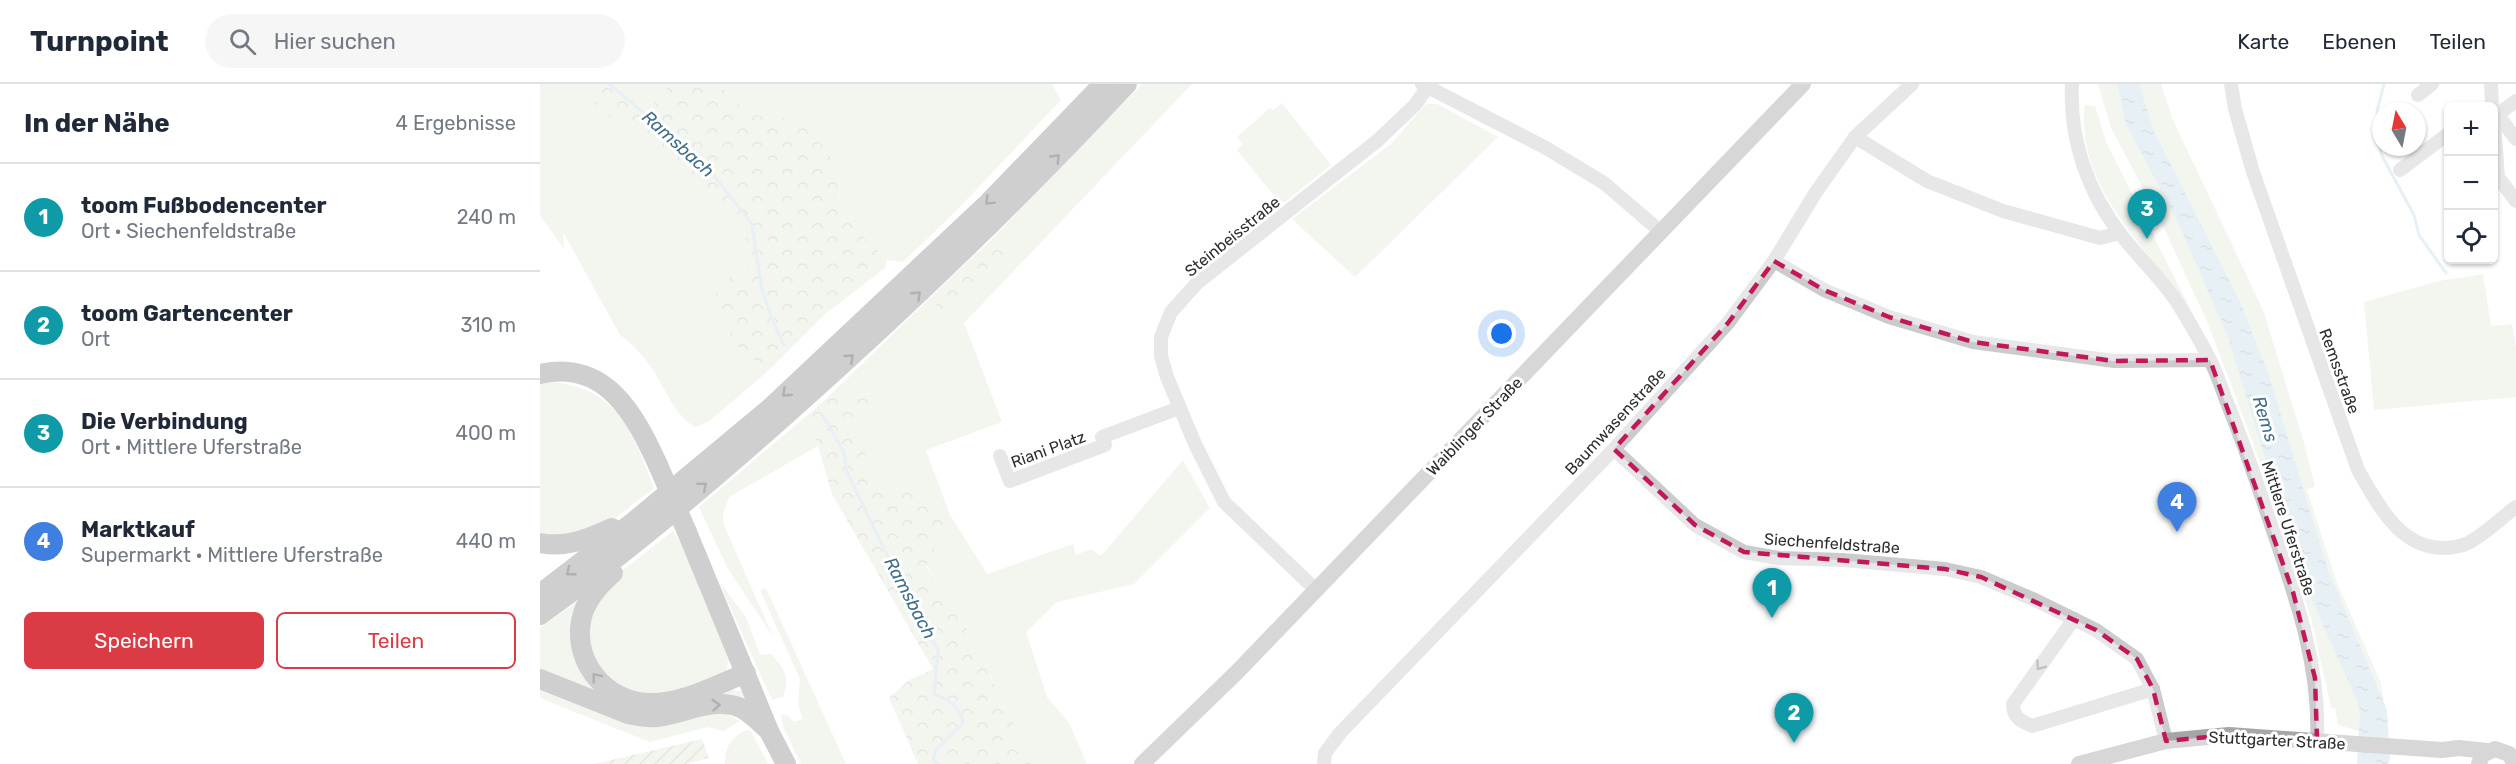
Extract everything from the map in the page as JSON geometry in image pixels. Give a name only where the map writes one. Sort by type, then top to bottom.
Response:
[{"type":"highway","points":[[540,594],[632,523],[769,409],[988,203],[1103,84]]},
{"type":"highway","points":[[540,615],[626,550],[746,450],[875,335],[1000,215],[1127,84]]},
{"type":"highway","points":[[540,374],[555,372],[578,374],[590,378],[610,389],[631,412],[658,465],[769,731],[786,764]]},
{"type":"highway","points":[[540,543],[558,545],[581,542],[610,528],[632,523]]},
{"type":"highway","points":[[626,550],[617,568],[597,588],[580,627],[582,651],[588,666],[599,682],[621,698],[652,703],[680,699],[746,673]]},
{"type":"highway","points":[[540,679],[643,717],[655,717],[703,706],[728,704],[747,711],[769,731]]},
{"type":"main road","name":"Waiblinger Straße","points":[[1142,764],[1189,721],[1803,84]]},
{"type":"main road","name":"Stuttgarter Straße","points":[[2079,764],[2166,741],[2229,735],[2442,750],[2500,757]]},
{"type":"street","name":"Baumwasenstraße","points":[[1324,764],[1325,753],[1341,732],[1614,448],[1728,323],[1774,261],[1816,192],[1855,137],[1912,84]]},
{"type":"street","name":"Mittlere Uferstraße","points":[[2072,84],[2071,100],[2077,146],[2099,199],[2120,233],[2172,296],[2210,360],[2246,451],[2293,592],[2315,678],[2318,712],[2317,740]]},
{"type":"street","name":"Remsstraße","points":[[2230,84],[2242,135],[2271,226],[2358,470],[2377,504],[2397,528],[2413,542],[2431,547],[2450,548],[2468,543],[2516,507]]},
{"type":"street","points":[[2418,95],[2432,84]]},
{"type":"street","points":[[2491,84],[2492,102]]},
{"type":"street","name":"Steinbeisstraße","points":[[1315,589],[1224,502],[1179,408],[1161,356],[1161,337],[1171,312],[1197,283],[1377,141],[1415,105],[1427,85],[1546,148],[1604,183],[1660,231]]},
{"type":"street","points":[[2498,108],[2516,101]]},
{"type":"street","points":[[2498,118],[2516,139]]},
{"type":"street","points":[[1855,137],[1927,181],[2002,211],[2100,238],[2120,233]]},
{"type":"street","points":[[2400,170],[2444,137]]},
{"type":"street","points":[[2496,156],[2498,177],[2516,201]]},
{"type":"street","points":[[1774,261],[1824,290],[1889,317],[1973,342],[2114,361],[2210,360]]},
{"type":"street","name":"Riani Platz","points":[[1000,456],[1010,481],[1106,445],[1102,437],[1179,408]]},
{"type":"street","name":"Siechenfeldstraße","points":[[1614,448],[1695,525],[1744,552],[1779,558],[1844,560],[1945,568],[1981,577],[2096,630],[2137,659],[2153,688],[2166,741]]},
{"type":"street","points":[[2074,619],[2013,704],[2013,711],[2019,721],[2032,726],[2153,688]]},
{"type":"highlighted area","points":[[1774,261],[1824,290],[1889,317],[1973,342],[2114,361],[2210,360],[2293,592],[2315,678],[2317,740],[2229,735],[2166,741],[2153,689],[2137,659],[2096,630],[1981,577],[1945,569],[1744,552],[1695,525],[1614,449],[1728,323]]},
{"type":"green space","points":[[540,84],[577,84],[598,107],[745,227],[747,272],[704,307],[735,312],[728,339],[767,372],[708,422],[696,427],[676,409],[650,365],[620,335],[563,232],[564,249],[540,215]]},
{"type":"green space","points":[[577,84],[607,84],[634,109],[647,111],[671,84],[719,84],[748,114],[804,121],[837,165],[841,214],[887,260],[885,268],[824,315],[767,372],[728,339],[735,312],[704,307],[733,274],[747,272],[745,227],[598,107]]},
{"type":"green space","points":[[607,84],[671,84],[648,111],[634,109]]},
{"type":"green space","points":[[719,84],[1052,84],[1061,100],[955,212],[903,262],[887,260],[841,214],[837,165],[804,121],[748,114]]},
{"type":"green space","points":[[1142,84],[1192,84],[964,323],[1002,422],[926,450],[950,515],[987,574],[1073,544],[1076,555],[1091,549],[1101,556],[1183,460],[1210,508],[1134,584],[1057,602],[1026,632],[1047,697],[1069,723],[1087,764],[1034,764],[996,689],[979,647],[882,491],[851,426],[869,415],[871,393],[827,398],[965,264],[963,272],[937,300],[947,317],[991,251],[986,245]]},
{"type":"green space","points":[[2098,84],[2161,84],[2173,120],[2263,310],[2303,439],[2315,486],[2307,490],[2337,583],[2381,683],[2384,703],[2359,723],[2359,731],[2338,725],[2335,708],[2331,708],[2313,625],[2249,432],[2209,326],[2163,226],[2111,128]]},
{"type":"green space","points":[[1282,103],[1331,165],[1285,202],[1279,202],[1237,150],[1243,144],[1237,137],[1270,108],[1273,110]]},
{"type":"green space","points":[[1426,104],[1437,104],[1498,137],[1355,277],[1292,219],[1391,144]]},
{"type":"green space","points":[[2085,105],[2095,106],[2107,144],[2193,314],[2137,242],[2103,191],[2091,164],[2085,135]]},
{"type":"green space","points":[[1015,244],[1013,252],[946,317],[934,315],[937,300],[963,272],[965,264],[986,245],[992,251]]},
{"type":"green space","points":[[2483,274],[2491,326],[2512,324],[2516,347],[2516,397],[2374,410],[2364,302],[2439,281]]},
{"type":"green space","points":[[551,382],[574,386],[592,393],[620,416],[630,431],[654,488],[601,529],[580,535],[540,535],[540,384]]},
{"type":"green space","points":[[871,393],[869,416],[852,426],[882,490],[913,484],[945,526],[926,566],[979,647],[996,689],[1034,764],[918,764],[889,698],[909,680],[933,669],[832,494],[818,446],[803,419],[827,398]]},
{"type":"green space","points":[[803,419],[818,446],[729,497],[723,514],[724,525],[773,637],[727,567],[699,507]]},
{"type":"green space","points":[[673,531],[683,547],[729,660],[726,672],[675,695],[624,693],[591,661],[586,625],[613,578]]},
{"type":"green space","points":[[718,580],[746,617],[760,655],[771,654],[783,669],[786,684],[783,697],[772,700]]},
{"type":"green space","points":[[766,588],[846,764],[801,764],[783,727],[781,715],[787,715],[794,722],[803,719],[798,704],[800,679],[760,590]]},
{"type":"green space","points":[[581,599],[575,618],[574,637],[577,656],[584,673],[594,687],[608,699],[626,707],[656,711],[687,704],[726,689],[741,691],[749,709],[735,703],[721,701],[659,713],[631,711],[540,674],[540,628]]},
{"type":"green space","points":[[540,688],[718,710],[740,721],[723,731],[708,727],[650,742],[540,698]]},
{"type":"green space","points":[[746,730],[751,731],[768,764],[725,764],[730,744],[736,736]]},
{"type":"green space","points":[[702,739],[709,758],[687,764],[594,764]]},
{"type":"water","name":"Rems","points":[[2117,84],[2139,84],[2153,129],[2241,304],[2269,376],[2328,570],[2387,710],[2390,758],[2388,764],[2357,764],[2360,712],[2358,703],[2302,578],[2228,337],[2181,229],[2126,124]]},
{"type":"waterway","name":"Ramsbach","points":[[609,84],[703,162],[752,224],[761,286],[771,317],[784,345]]},
{"type":"waterway","points":[[2384,84],[2377,111],[2378,142],[2382,156],[2414,215],[2419,235],[2446,273]]},
{"type":"waterway","name":"Ramsbach","points":[[823,416],[844,452],[847,472],[915,613],[938,650],[934,694],[953,704],[963,723],[936,750],[933,760],[938,764]]},
{"type":"place","name":"Die Verbindung","points":[[2147,239]]},
{"type":"place","name":"Marktkauf","points":[[2177,532]]},
{"type":"place","name":"toom Fußbodencenter","points":[[1772,618]]},
{"type":"place","name":"toom Gartencenter","points":[[1794,743]]}]
